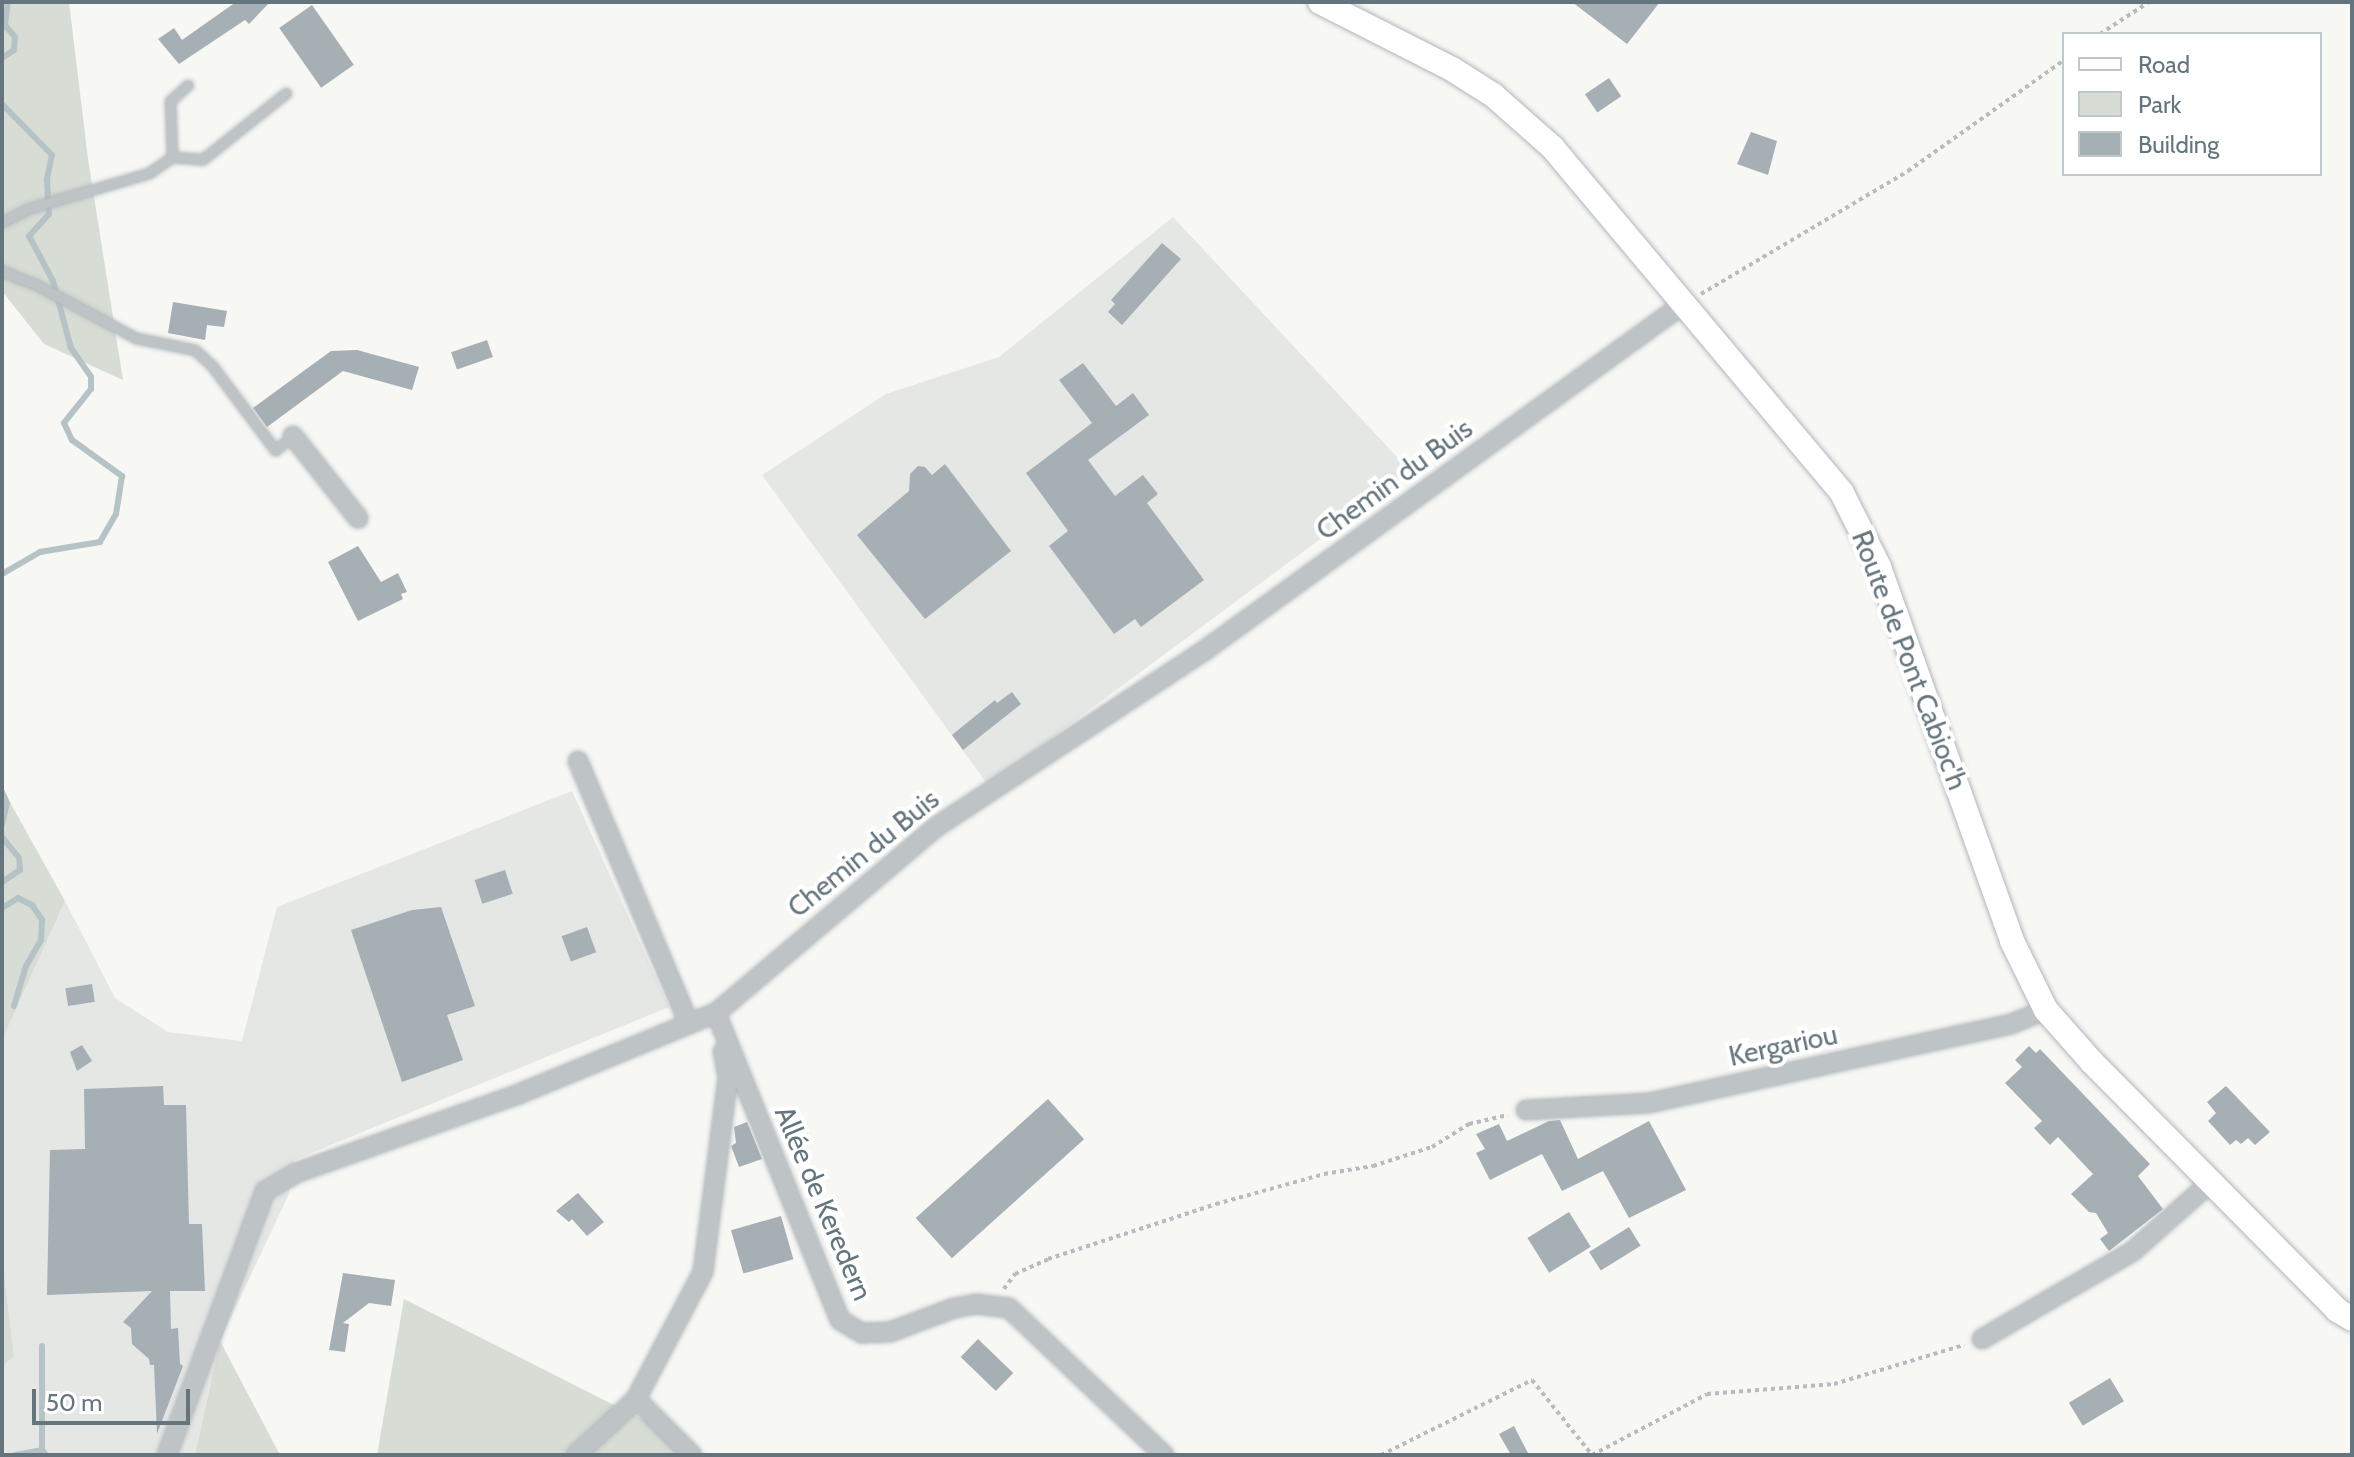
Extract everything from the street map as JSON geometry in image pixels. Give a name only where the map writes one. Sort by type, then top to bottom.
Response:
[{"type":"street","name":"Route de Pont Cabioc'h","points":[[1320,2],[1452,69],[1493,95],[1552,147],[1625,230],[1682,305],[1842,493],[1865,533],[1921,680],[2012,941],[2046,1010],[2092,1062],[2337,1310],[2352,1319]]},
{"type":"street","name":"Chemin du Buis","points":[[167,1455],[265,1191],[296,1173],[519,1094],[688,1021],[716,1013],[936,827],[1208,648],[1682,305]]},
{"type":"street","points":[[296,433],[358,518]]},
{"type":"street","points":[[578,761],[688,1021]]},
{"type":"street","name":"Kergariou","points":[[1526,1110],[1649,1103],[2011,1024],[2046,1010]]},
{"type":"street","points":[[576,1455],[636,1399],[703,1272],[728,1077],[716,1013]]},
{"type":"street","name":"Allée de Keredern","points":[[716,1013],[840,1320],[862,1333],[890,1332],[954,1308],[993,1304]]},
{"type":"street","points":[[1982,1339],[2133,1251],[2211,1182]]},
{"type":"street","points":[[993,1304],[1022,1317],[1164,1455]]},
{"type":"street","points":[[636,1399],[692,1455]]},
{"type":"lane","points":[[172,157],[170,101],[188,85]]},
{"type":"lane","points":[[2,222],[30,208],[149,173],[172,157],[203,159],[286,93]]},
{"type":"lane","points":[[2,271],[35,284],[136,338],[195,350],[213,367],[275,450],[296,433]]},
{"type":"path","points":[[2103,32],[2149,2]]},
{"type":"path","points":[[1682,305],[1908,171],[2062,61]]},
{"type":"path","points":[[993,1304],[1015,1274],[1048,1259],[1216,1204],[1324,1174],[1373,1166],[1432,1147],[1469,1124],[1526,1110]]},
{"type":"path","points":[[1381,1455],[1532,1380],[1592,1455],[1707,1394],[1834,1384],[1982,1339]]},
{"type":"shaded area","points":[[1173,217],[1411,472],[988,785],[762,475],[886,394],[999,357]]},
{"type":"shaded area","points":[[572,791],[669,1007],[294,1160],[288,1196],[220,1341],[195,1455],[2,1455],[2,1367],[14,1356],[2,1256],[2,1040],[65,901],[115,998],[168,1032],[242,1041],[277,907]]},
{"type":"green space","points":[[2,2],[69,2],[88,159],[123,380],[44,344],[2,291]]},
{"type":"green space","points":[[2,788],[65,901],[2,1040]]},
{"type":"green space","points":[[2,1256],[14,1356],[2,1367]]},
{"type":"green space","points":[[404,1299],[693,1445],[702,1455],[377,1455]]},
{"type":"green space","points":[[220,1341],[280,1455],[195,1455]]},
{"type":"building","points":[[236,2],[270,2],[249,24],[245,20],[179,64],[158,39],[174,28],[182,40]]},
{"type":"building","points":[[1572,2],[1660,2],[1627,44]]},
{"type":"building","points":[[312,5],[354,65],[321,88],[279,28]]},
{"type":"building","points":[[1609,78],[1621,96],[1597,112],[1585,94]]},
{"type":"building","points":[[1751,132],[1777,141],[1768,175],[1737,164]]},
{"type":"building","points":[[1162,243],[1181,259],[1122,325],[1108,312],[1115,304],[1111,300]]},
{"type":"building","points":[[173,302],[227,311],[224,327],[207,325],[205,340],[168,333]]},
{"type":"building","points":[[487,340],[493,357],[457,369],[451,352]]},
{"type":"building","points":[[357,350],[419,367],[412,390],[343,371],[267,427],[253,408],[331,351]]},
{"type":"building","points":[[1083,363],[1116,406],[1133,393],[1149,415],[1088,460],[1115,496],[1143,475],[1158,494],[1147,503],[1204,580],[1141,627],[1135,619],[1114,634],[1049,546],[1068,531],[1026,473],[1092,423],[1059,380]]},
{"type":"building","points":[[945,464],[1011,551],[925,619],[857,535],[909,491],[910,474],[918,466],[925,467],[932,475]]},
{"type":"building","points":[[358,546],[381,582],[398,573],[407,592],[401,594],[403,599],[358,621],[328,562]]},
{"type":"building","points":[[1012,692],[1021,704],[963,750],[952,735],[995,700],[997,703]]},
{"type":"building","points":[[505,870],[513,894],[482,904],[475,880]]},
{"type":"building","points":[[441,907],[475,1006],[447,1015],[463,1060],[402,1082],[351,930],[412,910]]},
{"type":"building","points":[[587,927],[596,952],[571,962],[562,936]]},
{"type":"building","points":[[92,984],[95,1002],[68,1006],[65,988]]},
{"type":"building","points":[[82,1045],[92,1061],[77,1071],[70,1052]]},
{"type":"building","points":[[2029,1046],[2036,1053],[2040,1049],[2150,1164],[2138,1176],[2163,1209],[2109,1251],[2100,1239],[2108,1233],[2096,1213],[2089,1212],[2071,1194],[2093,1174],[2058,1137],[2050,1145],[2034,1128],[2042,1121],[2005,1083],[2022,1067],[2015,1060]]},
{"type":"building","points":[[163,1086],[164,1105],[186,1105],[189,1224],[202,1224],[205,1291],[170,1291],[171,1329],[178,1328],[180,1364],[183,1366],[157,1434],[154,1365],[150,1365],[149,1359],[132,1344],[131,1328],[123,1322],[152,1291],[47,1295],[50,1150],[85,1149],[84,1089]]},
{"type":"building","points":[[2226,1086],[2270,1132],[2255,1145],[2248,1138],[2241,1144],[2236,1140],[2230,1145],[2208,1121],[2216,1113],[2207,1102]]},
{"type":"building","points":[[1048,1099],[1084,1139],[952,1258],[916,1218]]},
{"type":"building","points":[[1560,1120],[1578,1159],[1649,1121],[1686,1190],[1629,1218],[1603,1171],[1562,1191],[1542,1154],[1490,1180],[1476,1153],[1485,1149],[1476,1134],[1499,1124],[1507,1141],[1549,1121]]},
{"type":"building","points":[[747,1122],[762,1159],[739,1167],[731,1146],[736,1143],[734,1127]]},
{"type":"building","points":[[578,1193],[604,1222],[587,1236],[572,1219],[569,1222],[556,1211]]},
{"type":"building","points":[[1569,1212],[1591,1247],[1549,1273],[1527,1238]]},
{"type":"building","points":[[781,1216],[793,1259],[743,1274],[731,1230]]},
{"type":"building","points":[[1629,1227],[1641,1246],[1601,1271],[1589,1252]]},
{"type":"building","points":[[343,1273],[395,1280],[391,1306],[369,1303],[343,1323],[349,1324],[345,1352],[329,1350]]},
{"type":"building","points":[[978,1339],[1013,1373],[996,1391],[961,1357]]},
{"type":"building","points":[[2110,1378],[2124,1401],[2083,1426],[2069,1403]]},
{"type":"building","points":[[1514,1426],[1529,1455],[1511,1455],[1499,1434]]},
{"type":"waterway","points":[[2,58],[14,50],[15,37],[5,25],[8,2]]},
{"type":"waterway","points":[[2,104],[52,155],[47,179],[49,214],[29,236],[53,281],[71,348],[91,377],[91,389],[64,423],[72,440],[122,476],[116,514],[100,542],[40,552],[2,574]]},
{"type":"waterway","points":[[2,792],[7,803],[2,824]]},
{"type":"waterway","points":[[2,837],[19,858],[20,870],[2,882]]},
{"type":"waterway","points":[[2,908],[18,898],[32,905],[42,920],[41,940],[26,966],[14,1006]]},
{"type":"waterway","points":[[42,1346],[42,1450],[46,1455]]},
{"type":"waterway","points":[[15,1455],[42,1450]]}]
